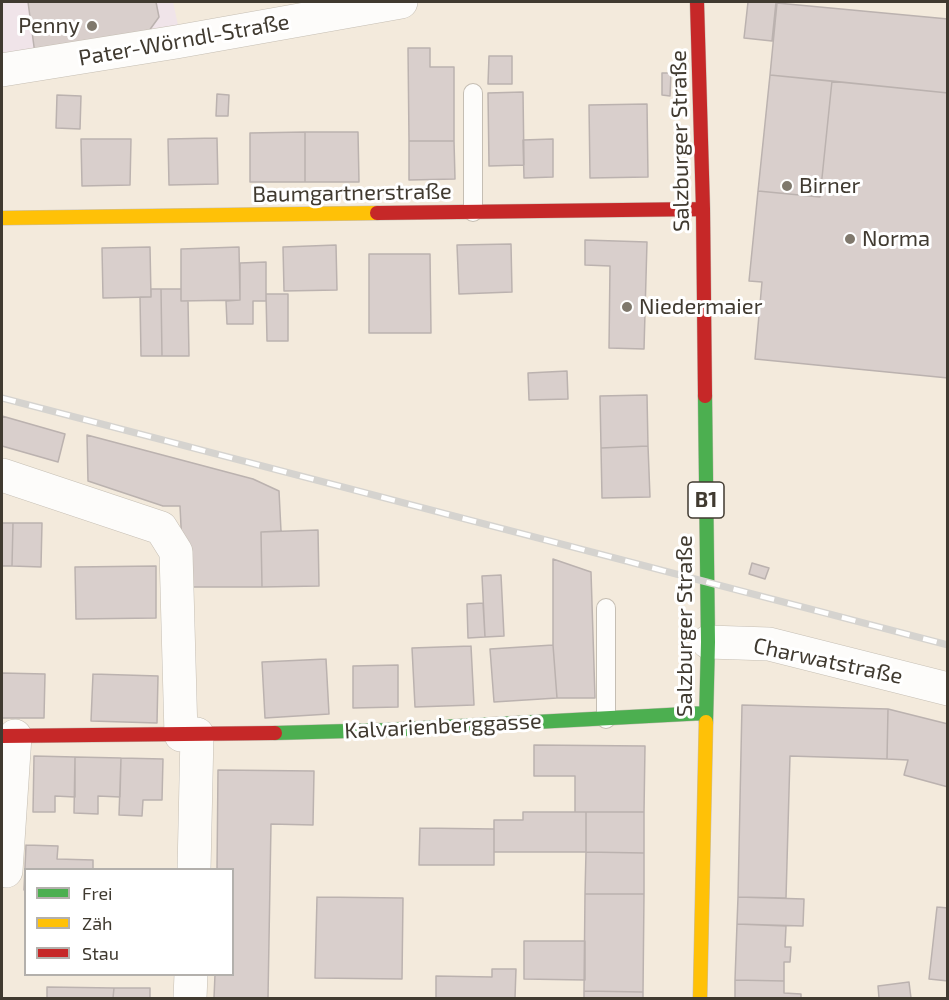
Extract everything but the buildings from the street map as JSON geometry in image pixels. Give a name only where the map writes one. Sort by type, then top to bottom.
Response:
[{"type":"street","name":"Pater-Wörndl-Straße","points":[[2,70],[401,2]]},
{"type":"street","name":"Salzburger Straße","points":[[697,2],[703,209],[708,642],[700,999]]},
{"type":"street","name":"Baumgartnerstraße","points":[[2,218],[703,209]]},
{"type":"street","points":[[2,475],[161,528],[176,552],[189,735],[194,868]]},
{"type":"street","name":"Charwatstraße","points":[[708,642],[769,644],[948,689]]},
{"type":"street","name":"Kalvarienberggasse","points":[[6,871],[8,736],[189,735],[385,730],[705,713]]},
{"type":"street","points":[[190,999],[191,976]]},
{"type":"lane","points":[[472,93],[473,212]]},
{"type":"lane","points":[[606,608],[606,719]]},
{"type":"shaded area","name":"Penny","points":[[2,2],[173,2],[179,30],[2,60]]},
{"type":"railway","points":[[2,398],[948,645]]},
{"type":"traffic: fast","points":[[705,396],[708,642],[706,722]]},
{"type":"traffic: fast","points":[[275,733],[385,730],[705,713]]},
{"type":"traffic: slow","points":[[2,218],[377,213]]},
{"type":"traffic: slow","points":[[700,998],[706,722]]},
{"type":"traffic: jam","points":[[697,2],[705,396]]},
{"type":"traffic: jam","points":[[377,213],[703,209]]},
{"type":"traffic: jam","points":[[2,736],[275,733]]},
{"type":"place","name":"Penny","points":[[92,26]]},
{"type":"place","name":"Birner","points":[[787,186]]},
{"type":"place","name":"Norma","points":[[850,239]]},
{"type":"place","name":"Niedermaier","points":[[627,307]]}]
